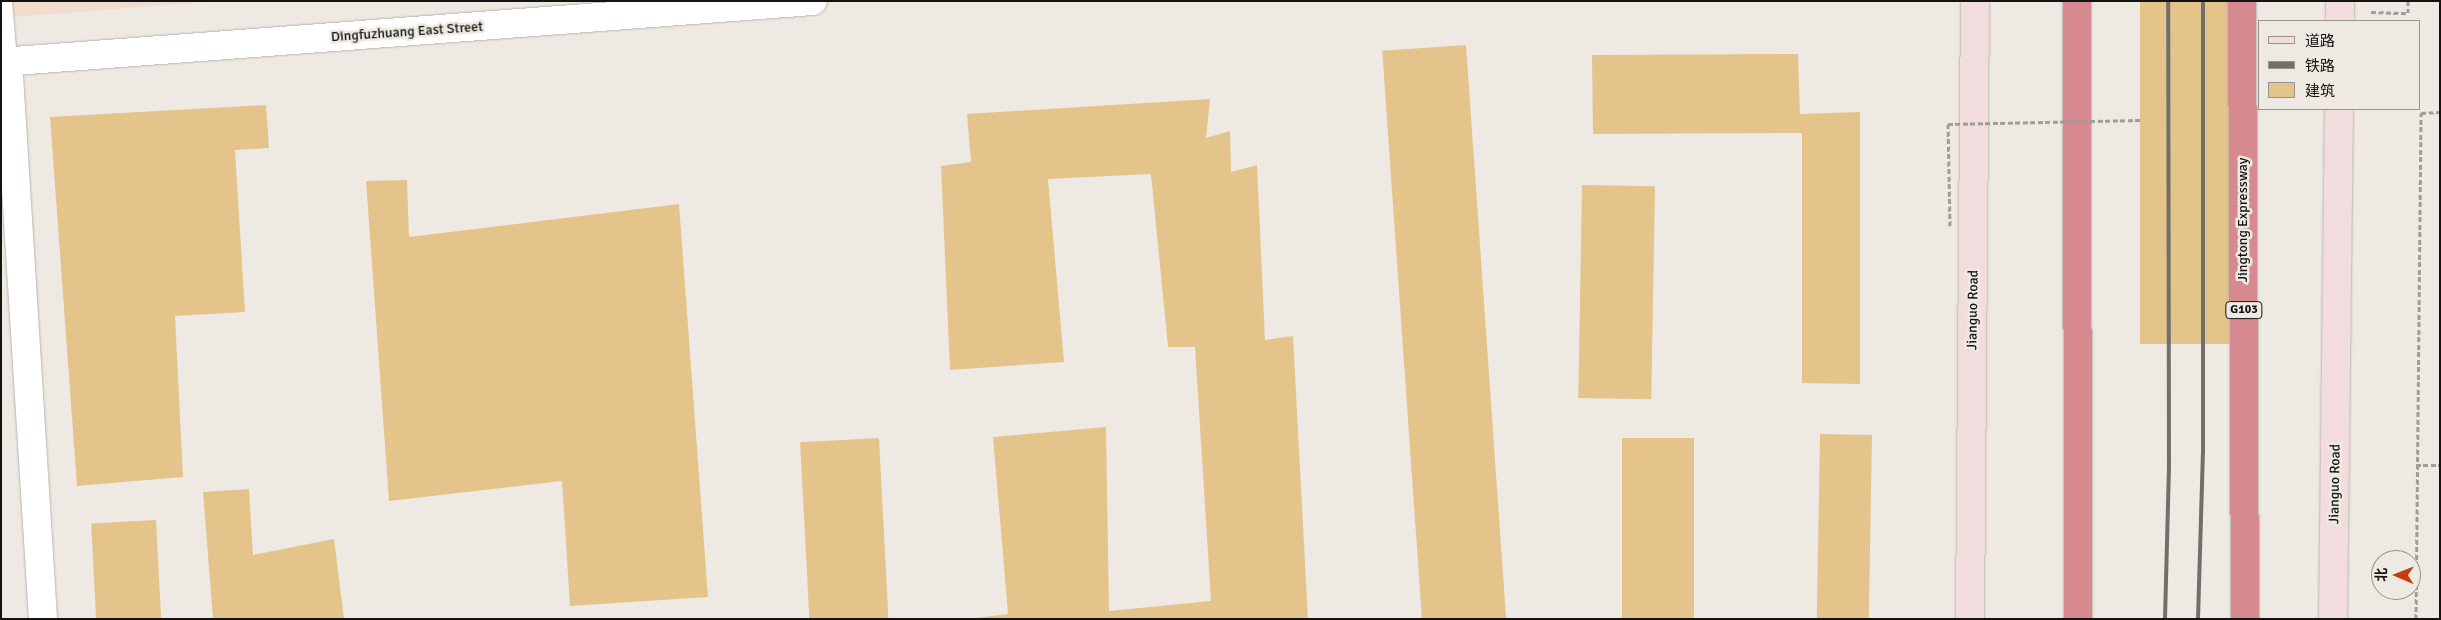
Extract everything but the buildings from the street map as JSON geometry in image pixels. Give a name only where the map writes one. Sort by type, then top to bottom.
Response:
[{"type":"highway","points":[[2078,1],[2078,619]]},
{"type":"highway","name":"Jingtong Expressway","points":[[2242,1],[2245,619]]},
{"type":"main road","name":"Jianguo Road","points":[[1970,619],[1975,1]]},
{"type":"main road","points":[[2340,1],[2340,20]]},
{"type":"main road","name":"Jianguo Road","points":[[2334,619],[2339,110]]},
{"type":"street","name":"Dingfuzhuang East Street","points":[[5,62],[813,1]]},
{"type":"street","points":[[5,62],[43,619]]},
{"type":"lane","points":[[3,1],[5,62]]},
{"type":"path","points":[[2371,7],[2371,13],[2408,13],[2408,1]]},
{"type":"path","points":[[2416,619],[2416,465],[2421,113],[2440,112]]},
{"type":"path","points":[[1950,226],[1948,124],[2140,120]]},
{"type":"path","points":[[2416,465],[2440,465]]},
{"type":"shaded area","points":[[1,1],[218,1],[1,18]]},
{"type":"railway","points":[[2165,619],[2169,467],[2168,1]]},
{"type":"railway","points":[[2198,619],[2203,453],[2203,1]]}]
